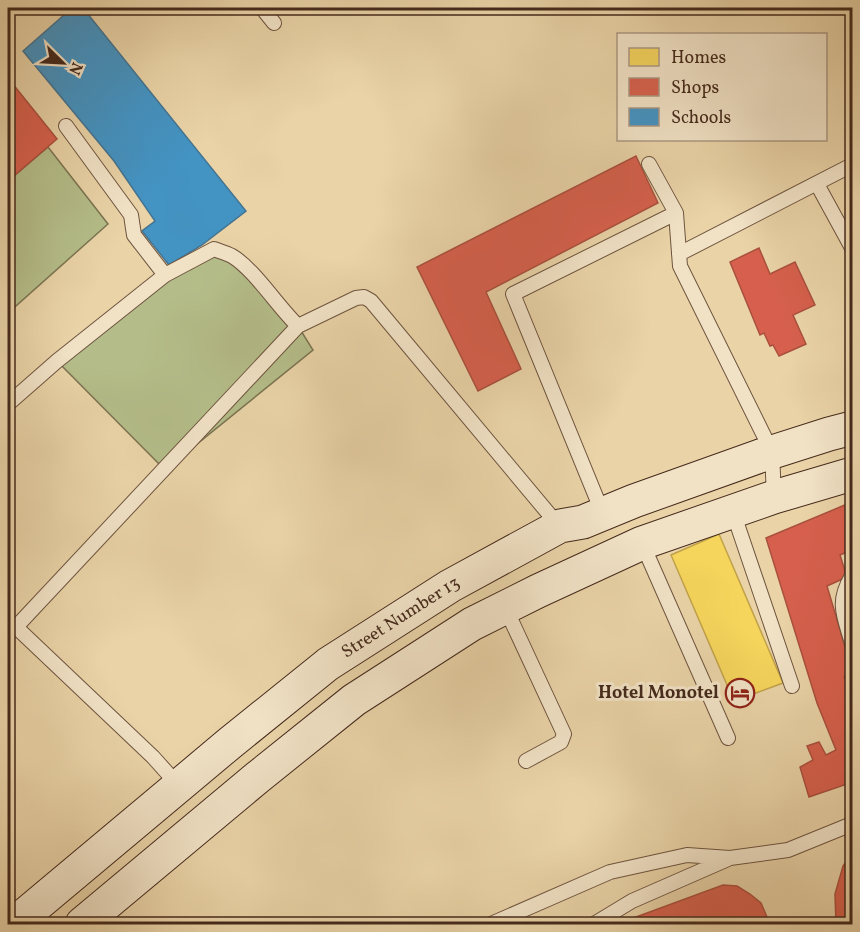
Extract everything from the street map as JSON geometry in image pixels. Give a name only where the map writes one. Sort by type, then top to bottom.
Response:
[{"type":"main road","name":"Street Number 13","points":[[14,924],[328,664],[450,586],[560,526],[583,522],[772,452],[852,428]]},
{"type":"main road","points":[[82,924],[354,700],[472,624],[642,543],[852,474]]},
{"type":"main road","points":[[298,689],[323,725]]},
{"type":"lane","points":[[262,8],[274,23]]},
{"type":"lane","points":[[66,126],[131,215],[134,235],[165,275]]},
{"type":"lane","points":[[649,164],[676,213],[680,266],[772,452],[774,498]]},
{"type":"lane","points":[[679,254],[852,165]]},
{"type":"lane","points":[[817,184],[852,248]]},
{"type":"lane","points":[[603,514],[513,294],[676,213]]},
{"type":"lane","points":[[8,404],[57,361],[165,275],[214,249],[232,256],[257,279],[281,310],[298,326]]},
{"type":"lane","points":[[179,786],[153,757],[16,627],[298,326],[356,298],[364,297],[371,301],[560,526]]},
{"type":"lane","points":[[733,512],[792,686]]},
{"type":"lane","points":[[642,543],[728,738]]},
{"type":"lane","points":[[852,576],[844,590],[843,611],[852,643]]},
{"type":"lane","points":[[506,607],[564,734],[561,742],[526,761]]},
{"type":"lane","points":[[491,924],[610,872],[687,855],[730,858],[788,850],[852,824]]},
{"type":"lane","points":[[594,924],[632,901],[730,858]]},
{"type":"green space","points":[[48,147],[108,224],[8,313],[8,181]]},
{"type":"green space","points":[[214,249],[232,256],[298,326],[313,350],[165,470],[57,361],[165,275]]},
{"type":"building: Homes","points":[[719,534],[783,683],[734,701],[671,555]]},
{"type":"building: Shops","points":[[8,78],[57,139],[8,181]]},
{"type":"building: Shops","points":[[636,156],[658,203],[486,292],[521,369],[478,391],[417,267]]},
{"type":"building: Shops","points":[[759,248],[770,274],[795,262],[815,305],[793,315],[806,344],[779,356],[773,345],[770,346],[764,333],[760,335],[730,262]]},
{"type":"building: Shops","points":[[852,502],[852,550],[840,555],[847,577],[827,586],[851,667],[844,677],[852,694],[850,783],[809,797],[800,767],[813,760],[807,746],[819,742],[826,755],[836,750],[817,703],[766,538]]},
{"type":"building: Shops","points":[[852,853],[852,924],[836,924],[835,894],[843,866]]},
{"type":"building: Shops","points":[[723,885],[737,886],[761,903],[770,924],[617,924]]},
{"type":"building: Schools","points":[[72,8],[83,8],[246,211],[202,245],[169,265],[142,231],[155,221],[114,161],[23,51]]},
{"type":"place","name":"Hotel Monotel","points":[[740,693]]}]
